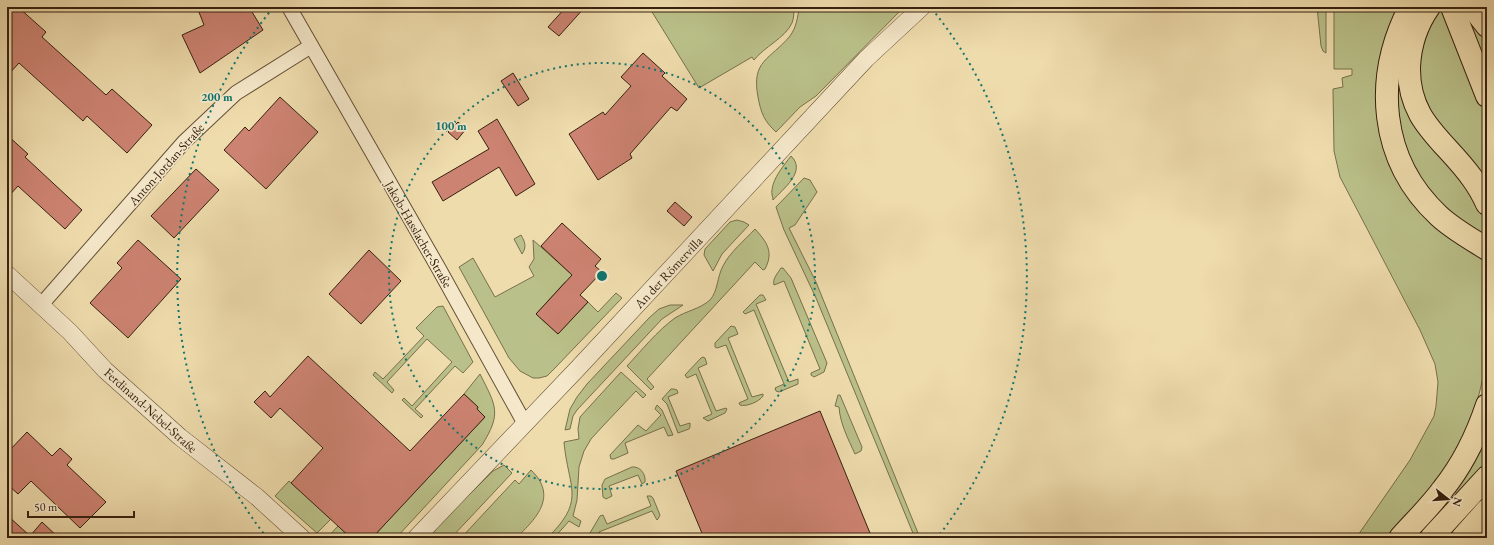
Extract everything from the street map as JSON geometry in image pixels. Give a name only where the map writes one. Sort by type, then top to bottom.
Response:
[{"type":"main road","points":[[1410,7],[1397,33],[1387,78],[1386,94],[1388,116],[1396,152],[1416,189],[1434,211],[1457,230],[1487,249]]},
{"type":"main road","points":[[1429,7],[1420,23],[1411,49],[1409,72],[1412,95],[1422,120],[1436,138],[1473,178],[1487,204]]},
{"type":"main road","points":[[1452,7],[1487,96]]},
{"type":"main road","points":[[1472,7],[1487,26]]},
{"type":"main road","points":[[1400,538],[1443,490],[1459,466],[1474,440],[1487,405]]},
{"type":"main road","points":[[1431,538],[1487,477]]},
{"type":"main road","points":[[1462,538],[1487,510]]},
{"type":"street","name":"Jakob-Hasslacher-Straße","points":[[289,7],[439,269],[525,424]]},
{"type":"street","name":"An der Römervilla","points":[[416,538],[525,424],[866,59],[922,7]]},
{"type":"street","name":"Anton-Jordan-Straße","points":[[41,304],[184,142],[236,93],[311,46]]},
{"type":"street","name":"Ferdinand-Nebel-Straße","points":[[7,274],[41,304],[106,370],[180,437],[257,497],[302,538]]},
{"type":"green space","points":[[649,7],[794,7],[794,17],[785,33],[754,60],[752,57],[699,88]]},
{"type":"green space","points":[[799,7],[904,7],[816,96],[800,107],[776,132],[766,120],[760,108],[757,75],[764,62],[783,44],[794,30]]},
{"type":"green space","points":[[1317,7],[1326,7],[1326,53],[1323,51],[1321,46]]},
{"type":"green space","points":[[1334,7],[1402,7],[1386,149],[1487,258],[1487,356],[1479,394],[1471,420],[1453,458],[1445,469],[1424,496],[1385,538],[1356,538],[1410,460],[1434,416],[1438,382],[1435,364],[1420,330],[1340,177],[1334,151],[1333,89],[1343,87],[1342,78],[1352,75],[1352,69],[1334,69]]},
{"type":"green space","points":[[1437,7],[1444,7],[1465,54],[1487,112],[1487,191],[1428,120],[1414,68]]},
{"type":"green space","points":[[1463,7],[1487,38],[1487,69]]},
{"type":"green space","points":[[1404,57],[1463,176],[1484,214],[1487,241],[1454,220],[1411,170],[1391,93]]},
{"type":"green space","points":[[791,156],[795,162],[795,174],[792,180],[773,200],[772,191],[774,181]]},
{"type":"green space","points":[[804,178],[810,180],[817,192],[795,225],[789,228],[816,282],[920,538],[915,538],[816,298],[784,230],[776,207]]},
{"type":"green space","points":[[737,220],[749,225],[722,254],[713,271],[704,255],[705,249],[730,222]]},
{"type":"green space","points":[[755,229],[763,238],[769,252],[768,263],[765,269],[763,270],[755,262],[647,379],[654,387],[651,390],[627,366],[668,323],[679,316],[702,306],[710,300],[715,292],[721,270],[726,261],[733,251]]},
{"type":"green space","points":[[521,235],[525,244],[525,249],[522,254],[514,239]]},
{"type":"green space","points":[[533,240],[580,282],[574,289],[565,282],[536,314],[558,334],[588,302],[598,312],[616,293],[622,298],[547,376],[539,378],[533,378],[520,371],[509,358],[459,267],[473,258],[495,297],[534,276],[529,267],[534,259]]},
{"type":"green space","points":[[781,268],[783,268],[791,278],[827,363],[824,372],[814,377],[811,373],[820,369],[784,281],[774,285],[775,278]]},
{"type":"green space","points":[[760,295],[763,295],[766,300],[756,304],[789,382],[798,379],[798,384],[779,392],[776,391],[775,388],[784,384],[754,310],[745,314],[743,312]]},
{"type":"green space","points":[[670,305],[683,305],[662,319],[577,410],[573,416],[570,429],[565,430],[570,409],[587,384],[649,318],[659,309]]},
{"type":"green space","points":[[443,306],[473,362],[463,373],[455,366],[415,409],[423,416],[421,418],[402,400],[404,398],[412,406],[452,362],[427,339],[387,382],[394,390],[392,393],[373,375],[375,372],[383,379],[424,336],[416,328],[437,307]]},
{"type":"green space","points":[[731,326],[735,327],[738,334],[728,338],[752,397],[763,394],[759,400],[749,405],[740,405],[739,403],[748,399],[726,345],[717,348],[715,347],[715,343]]},
{"type":"green space","points":[[703,357],[705,358],[707,364],[698,368],[716,411],[727,409],[725,413],[708,421],[703,418],[712,414],[696,374],[687,378],[685,375]]},
{"type":"green space","points":[[621,372],[646,395],[643,398],[636,391],[591,439],[584,451],[579,467],[577,500],[573,516],[581,521],[579,527],[569,521],[554,538],[547,538],[559,525],[567,513],[571,503],[571,483],[564,442],[579,439],[578,429],[580,417]]},
{"type":"green space","points":[[480,374],[490,394],[494,410],[492,425],[482,445],[396,538],[372,538],[485,417],[477,409],[478,407],[464,394]]},
{"type":"green space","points":[[671,389],[677,390],[678,393],[668,397],[680,426],[690,423],[689,429],[678,433],[667,404],[662,399]]},
{"type":"green space","points":[[838,395],[840,395],[862,447],[861,451],[855,454],[847,437],[839,407],[835,406]]},
{"type":"green space","points":[[657,405],[662,410],[673,435],[668,436],[664,427],[625,443],[628,453],[611,459],[610,455],[638,425],[646,431],[661,415],[655,409]]},
{"type":"green space","points":[[1487,421],[1487,463],[1458,495],[1453,489]]},
{"type":"green space","points":[[504,465],[512,473],[451,538],[426,538],[493,471]]},
{"type":"green space","points":[[632,467],[638,468],[642,471],[645,476],[645,482],[642,484],[638,475],[609,486],[612,496],[606,499],[603,497],[602,485],[605,479]]},
{"type":"green space","points":[[531,470],[539,480],[543,489],[544,498],[537,515],[516,538],[461,538],[515,480],[519,484]]},
{"type":"green space","points":[[289,481],[331,519],[317,533],[275,496]]},
{"type":"green space","points":[[647,496],[651,496],[653,498],[660,515],[657,520],[652,511],[599,532],[601,538],[587,538],[600,516],[603,515],[607,524],[651,506]]},
{"type":"green space","points":[[338,526],[351,538],[327,538]]},
{"type":"building","points":[[7,7],[18,7],[46,32],[42,37],[106,95],[112,89],[152,125],[127,153],[87,116],[83,121],[19,63],[7,76]]},
{"type":"building","points":[[197,7],[249,7],[263,30],[200,73],[182,35],[204,25]]},
{"type":"building","points":[[566,7],[585,7],[559,36],[548,27]]},
{"type":"building","points":[[643,53],[665,73],[662,76],[687,99],[677,111],[671,107],[630,154],[632,158],[598,180],[569,134],[603,112],[605,115],[631,86],[621,77]]},
{"type":"building","points":[[513,73],[529,99],[518,106],[501,81]]},
{"type":"building","points":[[280,97],[318,132],[266,189],[224,150],[245,127],[249,131]]},
{"type":"building","points":[[497,119],[535,184],[516,196],[499,167],[443,201],[432,182],[489,149],[478,131]]},
{"type":"building","points":[[458,122],[466,129],[457,140],[448,132]]},
{"type":"building","points":[[7,135],[28,154],[25,157],[82,210],[65,229],[18,186],[7,198]]},
{"type":"building","points":[[196,169],[219,190],[174,238],[151,216]]},
{"type":"building","points":[[675,202],[692,217],[684,226],[667,211]]},
{"type":"building","points":[[562,223],[601,259],[595,266],[602,272],[580,295],[588,302],[558,334],[536,314],[572,275],[541,246]]},
{"type":"building","points":[[138,240],[181,279],[128,338],[90,303],[122,268],[117,263]]},
{"type":"building","points":[[369,250],[401,281],[361,324],[329,294]]},
{"type":"building","points":[[308,356],[410,451],[464,394],[478,407],[477,409],[485,417],[372,538],[351,538],[291,483],[323,448],[280,408],[271,418],[254,402],[265,391],[270,397]]},
{"type":"building","points":[[820,411],[872,538],[704,538],[676,471]]},
{"type":"building","points":[[27,432],[52,456],[60,448],[72,459],[67,465],[106,502],[80,528],[31,481],[18,494],[7,484],[7,453]]},
{"type":"building","points":[[7,515],[30,536],[42,522],[59,538],[7,538]]}]
